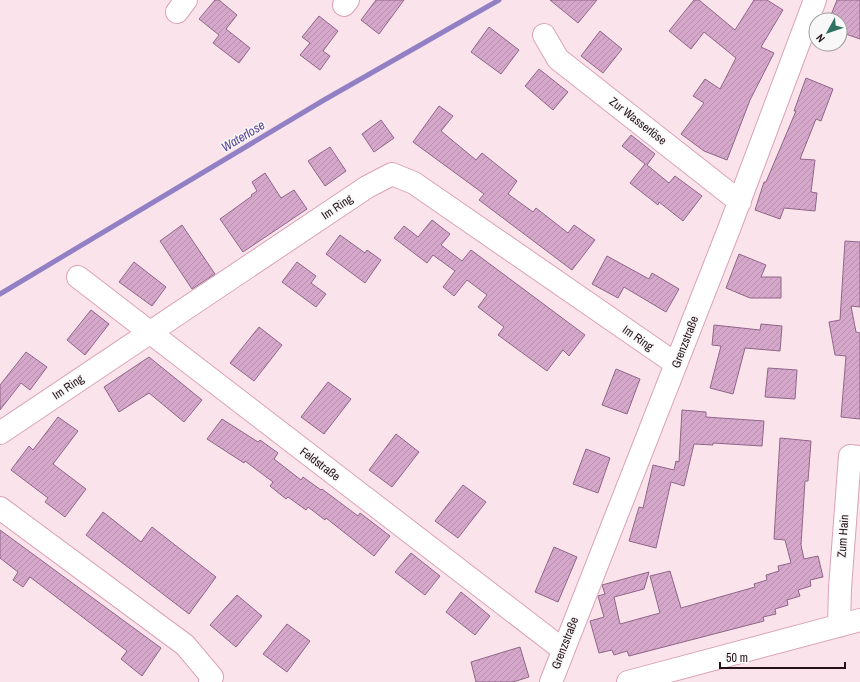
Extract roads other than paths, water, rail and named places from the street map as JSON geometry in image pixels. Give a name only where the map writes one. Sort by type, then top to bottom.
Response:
[{"type":"street","name":"Grenzstraße","points":[[557,680],[562,649],[740,202],[815,0]]},
{"type":"street","name":"Zur Wasserlöse","points":[[544,35],[558,59],[740,202]]},
{"type":"street","name":"Im Ring","points":[[0,433],[367,187],[392,174],[414,183],[676,364]]},
{"type":"street","name":"Feldstraße","points":[[78,277],[562,649]]},
{"type":"street","name":"Zum Hain","points":[[850,623],[840,580],[850,456],[860,457]]},
{"type":"street","points":[[0,508],[185,645],[212,677],[210,682]]},
{"type":"street","points":[[628,682],[850,623]]},
{"type":"waterway","name":"Waterlose","points":[[0,294],[324,100],[499,0]]}]
